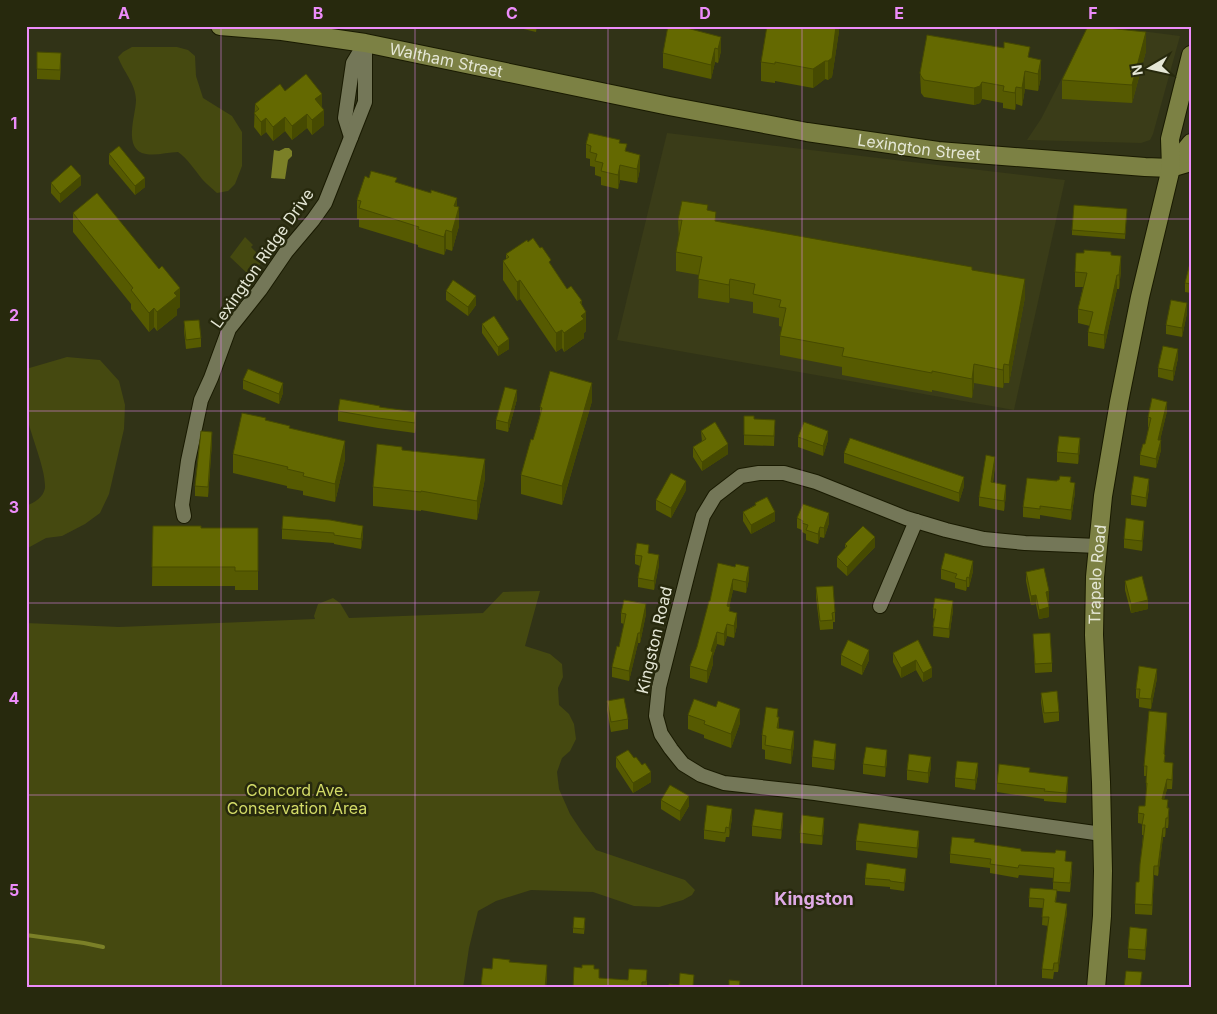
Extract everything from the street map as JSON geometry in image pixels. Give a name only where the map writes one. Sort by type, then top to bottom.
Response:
[{"type":"main road","name":"Waltham Street","points":[[220,26],[282,31],[365,43],[669,106]]},
{"type":"main road","name":"Trapelo Road","points":[[1096,988],[1102,916],[1102,834],[1094,635],[1095,577],[1103,496],[1140,297],[1171,168],[1170,139],[1191,55]]},
{"type":"main road","name":"Lexington Street","points":[[669,106],[807,132],[938,151],[1171,168],[1191,177]]},
{"type":"main road","name":"Trapelo Road","points":[[1171,168],[1191,143]]},
{"type":"main road","name":"Lexington Street","points":[[1171,168],[1191,162]]},
{"type":"street","name":"Lexington Ridge Drive","points":[[184,516],[182,505],[188,461],[201,400],[230,329],[286,252],[325,203],[351,138],[345,118],[350,81],[353,63],[365,43]]},
{"type":"street","name":"Kingston Road","points":[[1098,546],[984,539],[906,518],[816,482],[784,473],[758,473],[741,476],[715,496],[703,516],[659,687],[656,716],[661,734],[670,749],[683,764],[701,775],[724,783],[815,793],[1102,834]]},
{"type":"street","points":[[880,606],[916,521]]},
{"type":"shaded area","points":[[1088,27],[1180,36],[1150,140],[1141,143],[1027,140],[1041,119]]},
{"type":"shaded area","points":[[667,133],[1065,180],[1014,410],[617,340]]},
{"type":"shaded area","points":[[289,148],[292,151],[292,156],[288,160],[285,179],[271,178],[274,150],[279,151]]},
{"type":"green space","points":[[132,47],[177,47],[188,50],[195,56],[196,76],[203,98],[232,116],[242,132],[242,166],[235,184],[228,191],[217,193],[178,152],[146,154],[134,146],[132,131],[135,94],[132,83],[118,57]]},
{"type":"green space","points":[[245,237],[253,245],[251,247],[264,260],[250,276],[230,257]]},
{"type":"green space","points":[[67,357],[100,360],[119,381],[125,405],[124,429],[109,494],[100,513],[85,524],[62,536],[46,538],[26,549],[26,506],[40,497],[45,488],[45,480],[26,411],[26,369]]},
{"type":"green space","name":"Concord Ave. Conservation Area","points":[[540,591],[525,646],[550,654],[562,664],[563,677],[558,688],[559,705],[569,714],[574,724],[576,739],[570,751],[562,758],[557,772],[559,789],[570,814],[596,850],[685,880],[695,890],[692,895],[683,900],[659,907],[634,906],[593,892],[531,890],[496,901],[478,911],[469,948],[463,988],[26,988],[26,623],[119,627],[315,619],[314,616],[318,604],[333,598],[340,603],[349,618],[483,613],[503,592]]},
{"type":"building","points":[[668,26],[679,26],[721,37],[718,49],[715,48],[711,65],[663,53]]},
{"type":"building","points":[[767,26],[836,26],[832,58],[813,69],[775,62],[775,64],[761,62]]},
{"type":"building","points":[[1088,26],[1146,32],[1132,85],[1062,80]]},
{"type":"building","points":[[927,35],[1004,48],[1004,42],[1030,47],[1028,57],[1041,60],[1038,74],[1025,71],[1022,88],[1016,87],[1015,93],[1003,91],[1004,86],[982,82],[980,86],[974,88],[924,80],[920,73]]},
{"type":"building","points":[[37,52],[61,53],[60,70],[37,69]]},
{"type":"building","points":[[306,74],[322,94],[315,99],[324,110],[312,120],[307,114],[292,126],[285,117],[273,127],[266,118],[261,122],[254,113],[259,109],[255,104],[280,84],[285,91]]},
{"type":"building","points":[[589,133],[620,140],[619,143],[627,144],[625,151],[640,155],[637,169],[620,165],[618,175],[601,171],[603,163],[595,161],[597,154],[590,152],[591,146],[586,144]]},
{"type":"building","points":[[119,146],[145,178],[135,186],[109,154]]},
{"type":"building","points":[[71,165],[81,176],[60,194],[51,183]]},
{"type":"building","points":[[371,171],[397,178],[395,182],[431,193],[431,190],[457,198],[454,206],[459,207],[452,232],[446,230],[444,237],[359,208],[361,201],[357,200],[365,176],[369,178]]},
{"type":"building","points":[[97,193],[159,269],[162,266],[180,288],[174,293],[177,296],[157,312],[154,308],[149,313],[131,290],[133,288],[73,213]]},
{"type":"building","points":[[682,201],[708,205],[707,210],[716,212],[715,221],[972,267],[972,270],[1025,279],[1009,365],[1004,364],[1003,370],[974,364],[972,379],[842,356],[844,348],[780,336],[786,308],[779,307],[781,300],[753,294],[755,284],[730,279],[729,285],[698,279],[702,257],[676,252],[682,220],[678,220]]},
{"type":"building","points":[[1074,205],[1127,209],[1125,234],[1072,230]]},
{"type":"building","points":[[533,238],[551,260],[549,262],[567,289],[571,286],[582,301],[580,302],[586,312],[581,316],[584,319],[564,333],[562,330],[556,333],[520,280],[517,282],[503,261],[509,257],[506,254]]},
{"type":"building","points":[[1084,250],[1111,252],[1111,255],[1121,256],[1119,275],[1117,275],[1104,335],[1088,332],[1093,312],[1078,309],[1087,273],[1075,272],[1076,253],[1084,253]]},
{"type":"building","points":[[1191,259],[1191,284],[1185,283]]},
{"type":"building","points":[[453,280],[476,296],[468,307],[446,291]]},
{"type":"building","points":[[1171,300],[1187,303],[1182,328],[1166,325]]},
{"type":"building","points":[[494,316],[509,339],[498,347],[482,324]]},
{"type":"building","points":[[199,320],[201,338],[186,340],[184,321]]},
{"type":"building","points":[[1163,346],[1178,349],[1173,371],[1158,368]]},
{"type":"building","points":[[248,369],[283,383],[279,394],[243,380]]},
{"type":"building","points":[[550,371],[592,383],[562,486],[521,475],[531,439],[533,440],[539,420],[542,408],[540,407]]},
{"type":"building","points":[[505,387],[517,390],[508,423],[496,420]]},
{"type":"building","points":[[1152,398],[1167,402],[1158,440],[1161,440],[1156,459],[1140,455],[1143,444],[1145,444],[1151,418],[1148,417]]},
{"type":"building","points":[[340,399],[416,412],[415,423],[338,411]]},
{"type":"building","points":[[242,413],[266,418],[265,420],[290,426],[289,428],[345,441],[335,484],[303,476],[304,473],[287,469],[288,467],[233,454]]},
{"type":"building","points":[[744,416],[754,416],[754,419],[775,420],[774,436],[744,435]]},
{"type":"building","points":[[715,422],[728,444],[702,462],[693,447],[706,439],[701,431]]},
{"type":"building","points":[[804,422],[828,431],[823,446],[798,437]]},
{"type":"building","points":[[201,431],[212,432],[208,487],[195,486]]},
{"type":"building","points":[[1059,436],[1080,438],[1078,454],[1057,452]]},
{"type":"building","points":[[850,438],[964,477],[959,493],[844,453]]},
{"type":"building","points":[[377,444],[402,447],[402,450],[485,459],[477,501],[421,491],[373,487]]},
{"type":"building","points":[[986,455],[995,457],[991,482],[1006,485],[1004,501],[979,497]]},
{"type":"building","points":[[671,473],[686,481],[671,508],[656,500]]},
{"type":"building","points":[[1060,476],[1071,477],[1070,482],[1075,483],[1071,510],[1040,506],[1040,509],[1023,507],[1027,478],[1057,481]]},
{"type":"building","points":[[1134,476],[1149,479],[1146,498],[1131,495]]},
{"type":"building","points":[[767,497],[775,512],[751,525],[743,512]]},
{"type":"building","points":[[803,504],[829,513],[824,528],[820,527],[818,534],[806,530],[808,525],[802,523],[803,521],[797,518]]},
{"type":"building","points":[[283,516],[330,520],[363,526],[361,539],[334,535],[334,533],[282,529]]},
{"type":"building","points":[[1126,518],[1144,521],[1142,541],[1124,539]]},
{"type":"building","points":[[153,526],[258,528],[258,571],[235,571],[235,567],[152,567]]},
{"type":"building","points":[[863,526],[875,537],[847,567],[837,557],[847,546],[845,544]]},
{"type":"building","points":[[637,543],[649,545],[648,553],[659,555],[654,581],[638,578],[642,556],[635,555]]},
{"type":"building","points":[[945,553],[973,561],[969,578],[967,577],[966,581],[955,578],[957,574],[941,569]]},
{"type":"building","points":[[718,563],[735,567],[736,564],[749,567],[746,582],[733,579],[727,606],[730,607],[729,611],[737,613],[734,626],[727,624],[724,634],[717,632],[707,671],[690,666],[710,601]]},
{"type":"building","points":[[1044,568],[1049,591],[1046,592],[1049,607],[1039,610],[1036,595],[1031,596],[1026,572]]},
{"type":"building","points":[[1142,576],[1148,600],[1131,604],[1125,581]]},
{"type":"building","points":[[833,586],[835,612],[832,613],[833,620],[820,621],[816,587]]},
{"type":"building","points":[[935,598],[953,601],[949,629],[933,627],[936,609],[933,609]]},
{"type":"building","points":[[624,600],[646,604],[629,671],[612,667],[617,646],[619,647],[626,614],[621,613]]},
{"type":"building","points":[[1050,633],[1052,663],[1035,664],[1033,634]]},
{"type":"building","points":[[848,640],[869,650],[862,666],[841,655]]},
{"type":"building","points":[[918,640],[932,668],[923,673],[916,660],[901,668],[893,653]]},
{"type":"building","points":[[1139,666],[1157,669],[1151,699],[1139,698],[1140,689],[1136,689]]},
{"type":"building","points":[[1057,691],[1059,712],[1044,713],[1041,693]]},
{"type":"building","points":[[624,698],[628,719],[611,722],[607,701]]},
{"type":"building","points":[[694,699],[716,707],[718,701],[740,709],[731,734],[704,724],[705,721],[688,715]]},
{"type":"building","points":[[766,707],[778,709],[777,728],[794,731],[791,750],[765,745],[766,736],[762,735]]},
{"type":"building","points":[[1149,711],[1167,713],[1164,762],[1173,763],[1172,780],[1167,779],[1162,799],[1168,800],[1167,808],[1169,808],[1165,828],[1163,828],[1158,866],[1154,866],[1152,905],[1135,904],[1136,882],[1139,882],[1145,825],[1142,825],[1144,814],[1138,813],[1139,806],[1145,806],[1147,766],[1144,766]]},
{"type":"building","points":[[814,740],[836,744],[834,760],[812,757]]},
{"type":"building","points":[[866,747],[887,750],[885,767],[863,764]]},
{"type":"building","points":[[628,750],[642,765],[645,763],[651,772],[633,783],[616,757]]},
{"type":"building","points":[[909,754],[931,757],[928,773],[907,770]]},
{"type":"building","points":[[957,761],[978,763],[975,780],[955,778]]},
{"type":"building","points":[[999,764],[1030,768],[1029,772],[1068,777],[1066,793],[997,783]]},
{"type":"building","points":[[670,785],[689,796],[680,811],[661,800]]},
{"type":"building","points":[[707,805],[732,809],[729,828],[726,827],[725,833],[704,830]]},
{"type":"building","points":[[755,809],[783,813],[781,830],[752,826]]},
{"type":"building","points":[[802,815],[824,818],[822,836],[800,833]]},
{"type":"building","points":[[859,823],[919,831],[917,848],[856,841]]},
{"type":"building","points":[[952,837],[975,839],[974,842],[1021,849],[1021,851],[1055,853],[1056,850],[1066,851],[1065,861],[1072,862],[1070,883],[1053,882],[1054,868],[1019,865],[1018,868],[990,864],[991,859],[950,854]]},
{"type":"building","points":[[867,863],[906,869],[904,883],[865,878]]},
{"type":"building","points":[[1030,888],[1057,890],[1055,902],[1067,904],[1058,963],[1054,963],[1053,970],[1042,969],[1049,917],[1042,917],[1044,899],[1029,898]]},
{"type":"building","points":[[574,917],[585,918],[584,929],[573,928]]},
{"type":"building","points":[[1130,927],[1147,929],[1145,950],[1128,949]]},
{"type":"building","points":[[493,958],[510,960],[509,962],[547,965],[545,988],[481,985],[483,968],[492,969]]},
{"type":"building","points":[[582,965],[594,965],[594,969],[599,969],[599,978],[628,980],[629,969],[647,970],[646,982],[642,982],[642,988],[573,988],[574,967],[582,968]]},
{"type":"building","points":[[1126,971],[1142,972],[1140,988],[1124,988]]},
{"type":"building","points":[[680,973],[694,975],[693,986],[714,988],[669,988],[669,984],[679,985]]},
{"type":"building","points":[[729,980],[740,981],[739,988],[729,988]]},
{"type":"waterway","points":[[26,935],[103,947]]},
{"type":"district","name":"Kingston","points":[[814,899]]}]
